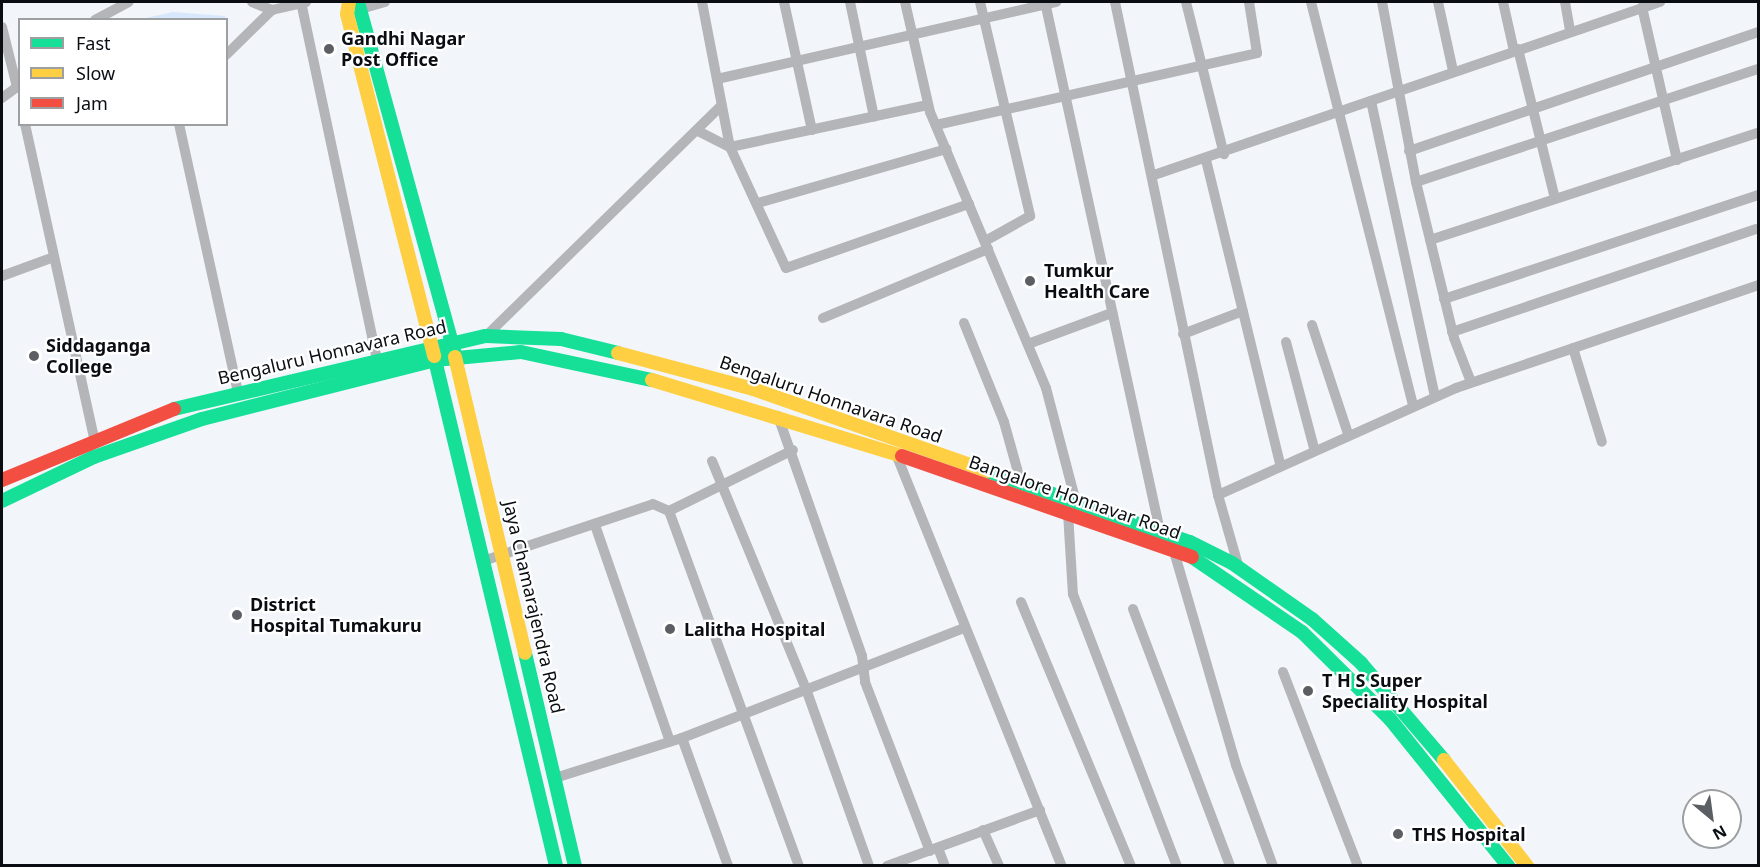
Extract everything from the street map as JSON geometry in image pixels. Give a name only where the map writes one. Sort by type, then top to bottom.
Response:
[{"type":"main road","name":"Jaya Chamarajendra Road","points":[[360,5],[452,342],[575,866]]},
{"type":"main road","points":[[348,8],[432,345],[556,866]]},
{"type":"main road","name":"Bengaluru Honnavara Road","points":[[2,480],[94,437],[238,392],[432,345],[486,336],[561,339],[753,389],[927,458],[1021,483],[1072,508]]},
{"type":"main road","name":"Bangalore Honnavar Road","points":[[2,501],[153,435],[379,372],[455,357],[556,355],[778,416],[896,454],[927,458],[1167,540],[1245,589],[1302,632],[1390,719],[1508,866]]},
{"type":"main road","points":[[1167,540],[1239,568],[1312,619],[1361,663],[1527,866]]},
{"type":"street","points":[[99,18],[129,2]]},
{"type":"street","points":[[252,2],[272,10]]},
{"type":"street","points":[[228,53],[272,10],[303,2],[379,372]]},
{"type":"street","points":[[348,8],[385,2]]},
{"type":"street","points":[[702,2],[730,147],[758,203],[786,268],[969,204]]},
{"type":"street","points":[[784,2],[812,130]]},
{"type":"street","points":[[850,2],[874,117]]},
{"type":"street","points":[[905,2],[928,105],[1046,388],[1072,508],[1073,594],[1177,866]]},
{"type":"street","points":[[823,318],[986,245],[1030,216],[980,2]]},
{"type":"street","points":[[717,79],[984,19],[1048,2],[1064,98],[1112,313],[1167,540],[1236,765],[1273,866]]},
{"type":"street","points":[[1115,2],[1154,176],[1183,334],[1218,495],[1245,589]]},
{"type":"street","points":[[1186,2],[1200,66],[1224,154]]},
{"type":"street","points":[[936,125],[1064,98],[1200,66],[1260,49],[1249,2]]},
{"type":"street","points":[[1311,2],[1336,114],[1413,406]]},
{"type":"street","points":[[1382,2],[1397,92],[1416,182],[1452,332],[1471,382]]},
{"type":"street","points":[[1438,2],[1453,71]]},
{"type":"street","points":[[1503,2],[1534,110],[1555,199]]},
{"type":"street","points":[[1565,2],[1570,31]]},
{"type":"street","points":[[1154,176],[1224,154],[1570,31],[1626,7],[1642,7],[1660,2]]},
{"type":"street","points":[[1642,7],[1660,66],[1677,160]]},
{"type":"street","points":[[2,27],[18,86]]},
{"type":"street","points":[[1409,151],[1758,32]]},
{"type":"street","points":[[1416,182],[1758,69]]},
{"type":"street","points":[[2,98],[18,90]]},
{"type":"street","points":[[1371,101],[1435,396]]},
{"type":"street","points":[[698,131],[730,147],[928,105]]},
{"type":"street","points":[[486,336],[721,106]]},
{"type":"street","points":[[26,126],[94,437]]},
{"type":"street","points":[[179,126],[238,392]]},
{"type":"street","points":[[1430,240],[1758,133]]},
{"type":"street","points":[[758,203],[946,149]]},
{"type":"street","points":[[1206,160],[1280,463]]},
{"type":"street","points":[[1444,299],[1758,195]]},
{"type":"street","points":[[1452,332],[1756,229]]},
{"type":"street","points":[[2,276],[54,257]]},
{"type":"street","points":[[1218,495],[1280,463],[1435,396],[1758,285]]},
{"type":"street","points":[[1183,334],[1243,312]]},
{"type":"street","points":[[1028,344],[1112,313]]},
{"type":"street","points":[[964,323],[1004,422],[1021,483]]},
{"type":"street","points":[[1312,325],[1348,434]]},
{"type":"street","points":[[1286,342],[1314,448]]},
{"type":"street","points":[[1573,348],[1602,442]]},
{"type":"street","points":[[778,416],[793,450],[863,671],[934,850],[945,866]]},
{"type":"street","points":[[669,511],[793,450]]},
{"type":"street","points":[[896,454],[964,628],[1062,866]]},
{"type":"street","points":[[711,461],[806,689],[869,866]]},
{"type":"street","points":[[483,561],[653,504],[669,511],[741,715],[799,866]]},
{"type":"street","points":[[595,525],[670,741]]},
{"type":"street","points":[[1022,602],[1131,866]]},
{"type":"street","points":[[1133,609],[1230,866]]},
{"type":"street","points":[[555,778],[682,738],[806,689],[863,671],[964,628]]},
{"type":"street","points":[[1283,672],[1358,866]]},
{"type":"street","points":[[682,738],[728,866]]},
{"type":"street","points":[[887,866],[1040,810]]},
{"type":"street","points":[[983,830],[999,866]]},
{"type":"shaded area","points":[[173,12],[225,16],[225,18],[146,18]]},
{"type":"traffic: fast","points":[[358,2],[455,353]]},
{"type":"traffic: fast","points":[[174,409],[486,336],[561,339],[618,353]]},
{"type":"traffic: fast","points":[[2,501],[94,457],[202,419],[435,360],[521,352],[652,380]]},
{"type":"traffic: fast","points":[[435,360],[556,866]]},
{"type":"traffic: fast","points":[[987,471],[1190,542],[1232,563],[1312,619],[1361,663],[1444,760]]},
{"type":"traffic: fast","points":[[1192,557],[1302,632],[1390,719],[1508,866]]},
{"type":"traffic: fast","points":[[525,653],[575,866]]},
{"type":"traffic: slow","points":[[349,2],[347,14],[434,356]]},
{"type":"traffic: slow","points":[[618,353],[753,389],[987,471]]},
{"type":"traffic: slow","points":[[455,357],[525,653]]},
{"type":"traffic: slow","points":[[652,380],[902,456]]},
{"type":"traffic: slow","points":[[1444,760],[1527,866]]},
{"type":"traffic: jam","points":[[2,480],[174,409]]},
{"type":"traffic: jam","points":[[902,456],[1192,557]]},
{"type":"place","name":"Gandhi Nagar Post Office","points":[[329,49]]},
{"type":"place","name":"Tumkur Health Care","points":[[1030,281]]},
{"type":"place","name":"Siddaganga College","points":[[34,356]]},
{"type":"place","name":"District Hospital Tumakuru","points":[[237,615]]},
{"type":"place","name":"Lalitha Hospital","points":[[670,629]]},
{"type":"place","name":"T H S Super Speciality Hospital","points":[[1308,691]]},
{"type":"place","name":"THS Hospital","points":[[1398,834]]}]
